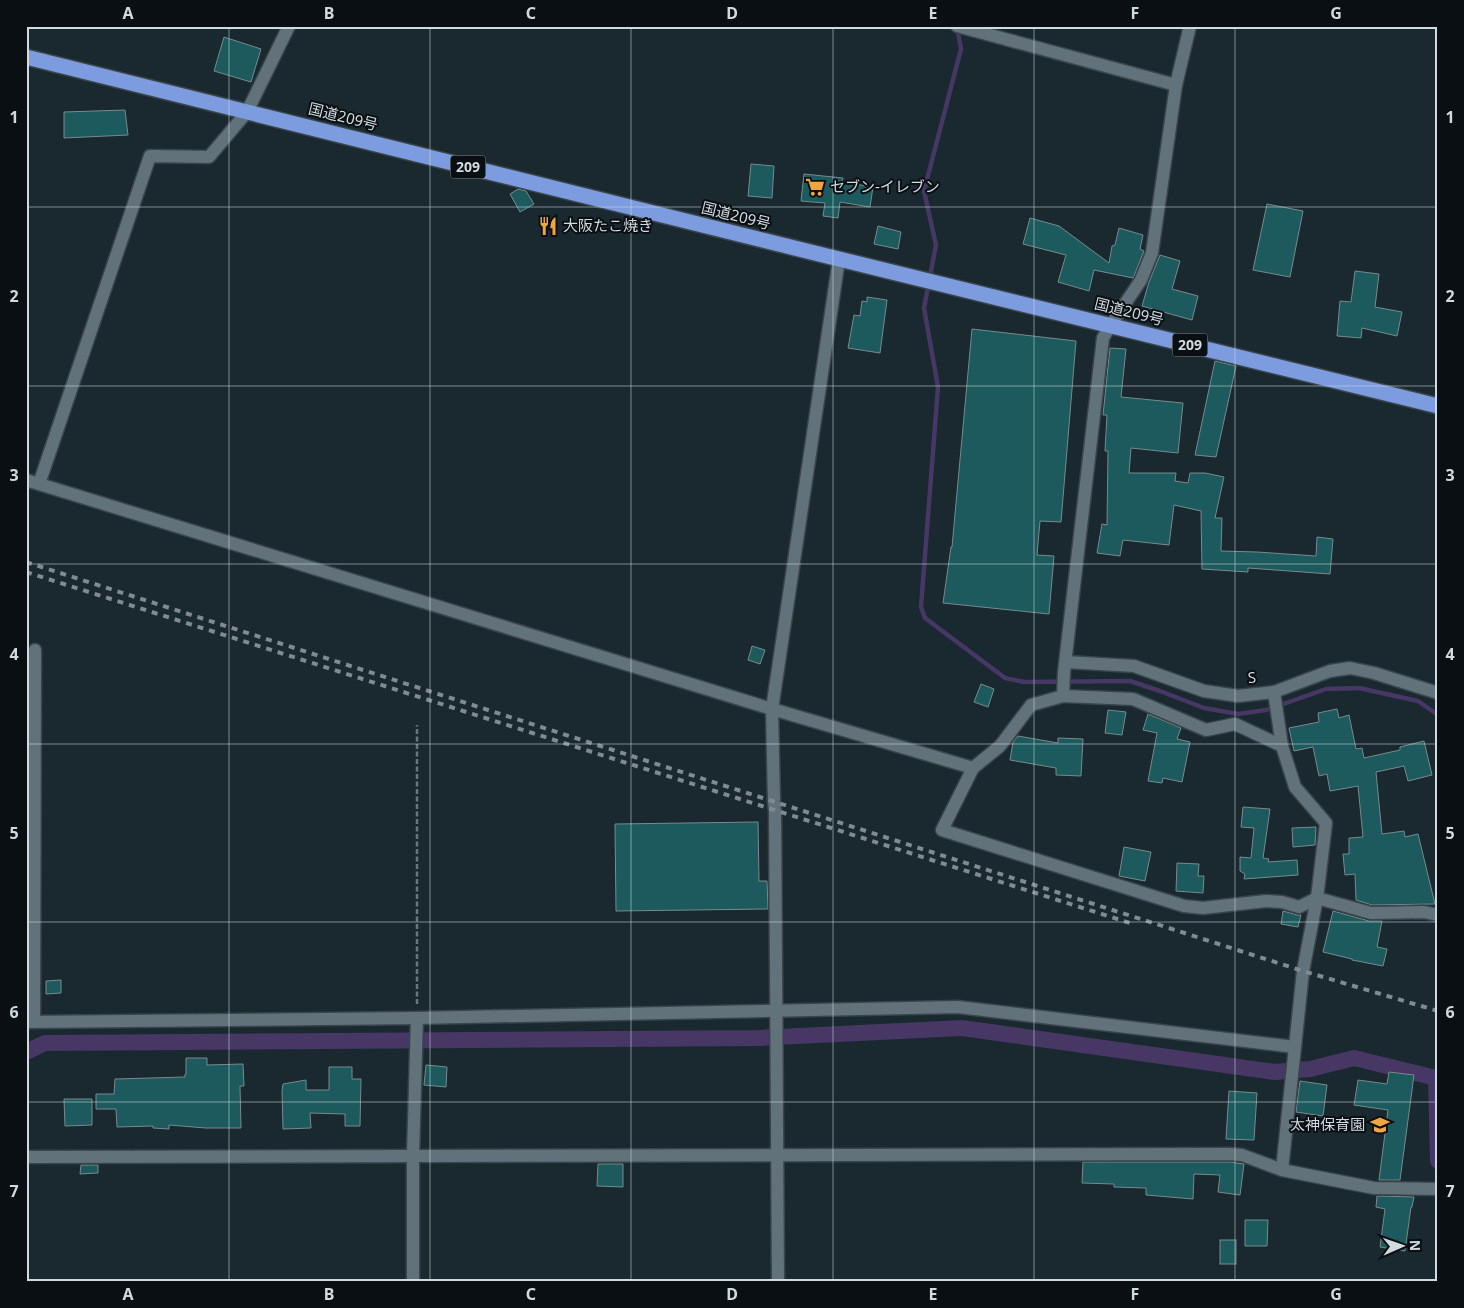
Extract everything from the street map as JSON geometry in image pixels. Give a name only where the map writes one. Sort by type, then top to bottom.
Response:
[{"type":"highway","name":"国道209号","points":[[26,56],[1438,406]]},
{"type":"street","points":[[289,26],[248,112],[209,156],[150,156],[32,482],[772,709],[973,768]]},
{"type":"street","points":[[1063,692],[1103,338],[1141,280],[1152,253],[1176,85],[1190,26]]},
{"type":"street","points":[[961,28],[1176,85]]},
{"type":"street","points":[[778,1282],[775,811],[772,709],[839,259]]},
{"type":"street","points":[[35,650],[30,1022],[417,1018],[958,1007],[1296,1047]]},
{"type":"street","name":"S","points":[[1065,667],[1134,666],[1204,691],[1238,696],[1274,692],[1314,676],[1350,668],[1374,673],[1438,693]]},
{"type":"street","points":[[1282,746],[1235,724],[1206,730],[1133,699],[1063,692],[1031,705],[1000,746],[973,768],[942,830],[1184,906],[1203,908],[1266,901],[1282,902],[1298,907],[1316,898],[1370,913],[1424,912],[1438,915]]},
{"type":"street","points":[[1274,692],[1282,746],[1295,787],[1326,823],[1316,898],[1303,971],[1282,1170]]},
{"type":"street","points":[[413,1282],[413,1156],[417,1018]]},
{"type":"street","points":[[26,1157],[1230,1154],[1242,1155],[1282,1170],[1374,1188],[1438,1189]]},
{"type":"path","points":[[417,725],[417,1018]]},
{"type":"building","points":[[224,37],[261,49],[251,82],[214,71]]},
{"type":"building","points":[[125,110],[128,135],[64,138],[64,112]]},
{"type":"building","points":[[751,164],[774,166],[772,198],[748,196]]},
{"type":"building","points":[[804,174],[843,178],[842,182],[873,187],[870,207],[840,202],[838,218],[823,216],[825,203],[801,201]]},
{"type":"building","points":[[518,189],[526,191],[534,204],[520,212],[510,194]]},
{"type":"building","points":[[1267,204],[1303,211],[1290,277],[1253,270]]},
{"type":"building","points":[[1030,218],[1059,226],[1109,263],[1112,246],[1115,245],[1119,228],[1143,235],[1140,249],[1144,251],[1133,278],[1094,270],[1089,291],[1058,282],[1066,255],[1023,244]]},
{"type":"building","points":[[878,226],[901,232],[898,249],[874,244]]},
{"type":"building","points":[[1160,255],[1180,261],[1172,289],[1198,296],[1192,320],[1142,306]]},
{"type":"building","points":[[1355,271],[1379,274],[1375,307],[1402,312],[1397,336],[1362,328],[1361,338],[1337,336],[1340,301],[1351,302]]},
{"type":"building","points":[[867,297],[887,300],[880,353],[848,348],[854,315],[860,316],[862,301],[867,302]]},
{"type":"building","points":[[972,329],[1076,341],[1061,522],[1040,521],[1037,555],[1054,556],[1049,614],[943,603],[952,547]]},
{"type":"building","points":[[1110,348],[1126,349],[1121,397],[1183,403],[1178,453],[1131,448],[1129,473],[1176,473],[1175,481],[1188,483],[1190,473],[1205,473],[1224,477],[1215,518],[1222,518],[1221,551],[1316,556],[1317,537],[1333,539],[1330,574],[1248,568],[1248,572],[1202,569],[1201,511],[1174,505],[1169,545],[1123,540],[1120,556],[1097,553],[1102,524],[1107,525],[1108,451],[1105,451],[1107,415],[1103,415]]},
{"type":"building","points":[[1215,361],[1236,366],[1216,457],[1195,455]]},
{"type":"building","points":[[752,646],[765,650],[760,664],[748,660]]},
{"type":"building","points":[[981,684],[994,689],[988,707],[974,702]]},
{"type":"building","points":[[1337,709],[1339,718],[1349,715],[1356,749],[1362,748],[1364,758],[1400,750],[1400,747],[1424,741],[1432,775],[1408,781],[1404,766],[1376,772],[1382,834],[1404,831],[1405,837],[1418,834],[1435,904],[1372,905],[1356,900],[1355,874],[1345,875],[1343,854],[1349,854],[1349,838],[1363,837],[1358,786],[1330,791],[1327,774],[1319,776],[1313,747],[1294,751],[1289,728],[1319,722],[1318,713]]},
{"type":"building","points":[[1108,710],[1126,712],[1122,735],[1105,733]]},
{"type":"building","points":[[1148,714],[1181,728],[1177,739],[1190,742],[1182,782],[1163,778],[1162,783],[1148,781],[1157,733],[1143,730]]},
{"type":"building","points":[[1018,736],[1058,743],[1058,738],[1083,739],[1081,776],[1056,775],[1056,768],[1010,760],[1013,742]]},
{"type":"building","points":[[1243,807],[1270,809],[1263,858],[1269,859],[1268,862],[1297,860],[1298,875],[1244,879],[1245,874],[1240,871],[1240,857],[1251,858],[1254,828],[1241,827]]},
{"type":"building","points":[[758,822],[759,881],[767,881],[768,909],[616,911],[615,824]]},
{"type":"building","points":[[1316,827],[1315,845],[1293,847],[1292,828]]},
{"type":"building","points":[[1124,847],[1151,852],[1145,881],[1119,876]]},
{"type":"building","points":[[1177,863],[1199,864],[1198,876],[1204,876],[1203,893],[1176,891]]},
{"type":"building","points":[[1283,911],[1301,915],[1298,927],[1281,924]]},
{"type":"building","points":[[1333,911],[1369,921],[1382,921],[1377,947],[1387,949],[1383,966],[1323,952]]},
{"type":"building","points":[[61,980],[61,993],[46,994],[46,981]]},
{"type":"building","points":[[186,1058],[207,1058],[207,1065],[243,1064],[244,1086],[240,1086],[241,1128],[169,1125],[169,1129],[153,1128],[153,1126],[117,1127],[116,1109],[96,1109],[96,1094],[114,1094],[115,1079],[185,1077]]},
{"type":"building","points":[[426,1065],[447,1067],[446,1087],[424,1085]]},
{"type":"building","points":[[329,1067],[352,1067],[352,1079],[361,1079],[360,1126],[345,1126],[345,1114],[310,1113],[311,1128],[283,1129],[283,1084],[306,1080],[306,1090],[329,1090]]},
{"type":"building","points":[[1389,1072],[1414,1075],[1400,1180],[1379,1180],[1388,1110],[1354,1105],[1358,1080],[1387,1084]]},
{"type":"building","points":[[1300,1081],[1327,1085],[1323,1116],[1296,1112]]},
{"type":"building","points":[[1229,1091],[1257,1093],[1254,1140],[1226,1139]]},
{"type":"building","points":[[64,1099],[92,1099],[92,1125],[65,1126]]},
{"type":"building","points":[[1083,1162],[1230,1162],[1244,1164],[1240,1195],[1218,1192],[1220,1175],[1194,1174],[1193,1199],[1146,1195],[1146,1188],[1082,1183]]},
{"type":"building","points":[[598,1164],[623,1164],[623,1187],[597,1186]]},
{"type":"building","points":[[81,1165],[98,1165],[98,1173],[80,1174]]},
{"type":"building","points":[[1377,1196],[1414,1197],[1405,1251],[1380,1247],[1385,1209],[1376,1207]]},
{"type":"building","points":[[1245,1220],[1268,1220],[1267,1246],[1245,1246]]},
{"type":"building","points":[[1220,1240],[1236,1240],[1236,1264],[1220,1264]]},
{"type":"waterway","points":[[957,27],[961,49],[924,191],[936,245],[924,308],[938,387],[921,607],[925,618],[1005,678],[1024,682],[1130,681],[1204,708],[1238,714],[1266,710],[1326,689],[1359,688],[1418,701],[1438,715]]},
{"type":"waterway","points":[[26,1052],[45,1043],[759,1038],[962,1028],[1275,1072],[1310,1069],[1354,1058],[1436,1078],[1438,1161]]},
{"type":"railway","points":[[26,562],[1303,971],[1438,1011]]},
{"type":"railway","points":[[26,572],[1130,923]]},
{"type":"place","name":"セブン-イレブン","points":[[815,187]]},
{"type":"place","name":"大阪たこ焼き","points":[[548,226]]},
{"type":"place","name":"太神保育園","points":[[1380,1125]]}]
